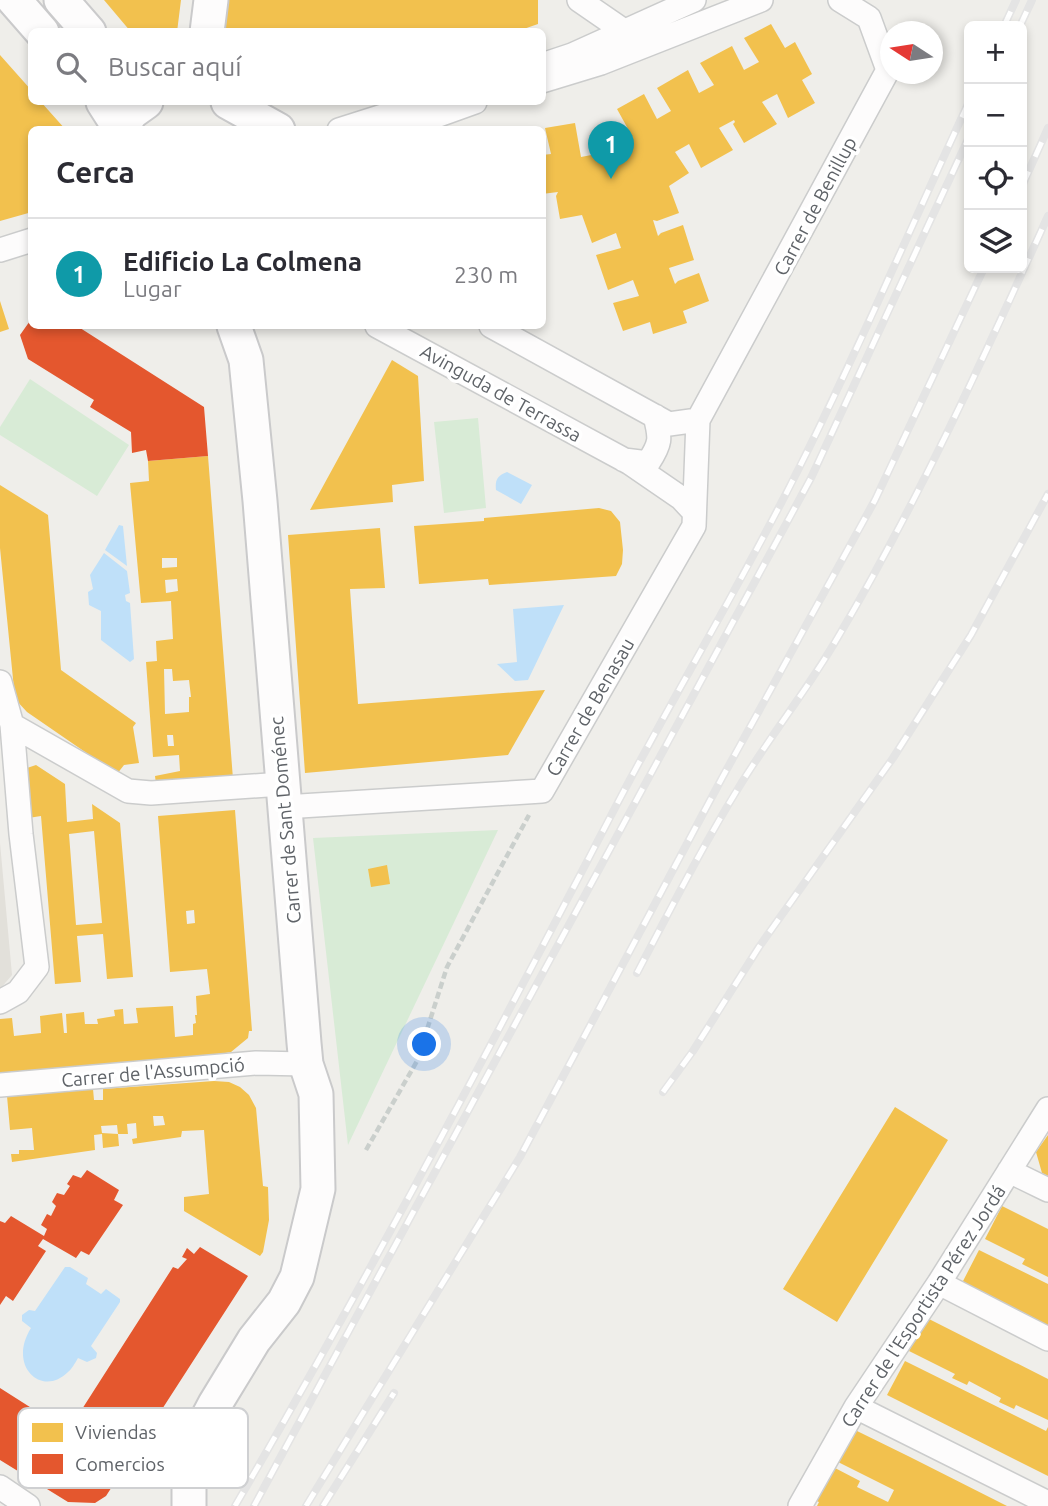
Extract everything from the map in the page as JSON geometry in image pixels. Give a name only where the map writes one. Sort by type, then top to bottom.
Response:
[{"type":"street","points":[[14,0],[38,28]]},
{"type":"street","points":[[55,28],[60,0]]},
{"type":"street","points":[[60,0],[85,28]]},
{"type":"street","points":[[208,28],[211,0]]},
{"type":"street","points":[[579,0],[624,31]]},
{"type":"street","points":[[546,64],[572,55],[694,0]]},
{"type":"street","points":[[546,80],[601,64],[761,0]]},
{"type":"street","name":"Carrer de Benillup","points":[[698,420],[888,71],[870,18],[840,0]]},
{"type":"street","points":[[113,119],[142,105]]},
{"type":"street","points":[[233,105],[271,126]]},
{"type":"street","points":[[352,126],[418,105]]},
{"type":"street","points":[[408,126],[467,105]]},
{"type":"street","points":[[0,250],[28,241]]},
{"type":"street","name":"Carrer de Sant Doménec","points":[[213,1408],[254,1340],[284,1302],[297,1277],[318,1189],[316,1094],[306,1064],[260,501],[246,360],[235,329]]},
{"type":"street","name":"Carrer de Sant Doménec","points":[[246,360],[256,329]]},
{"type":"street","name":"Avinguda de Terrassa","points":[[383,329],[624,460],[681,498],[694,512]]},
{"type":"street","points":[[496,329],[669,424],[698,420]]},
{"type":"street","points":[[624,460],[648,463],[658,448],[661,437],[655,416]]},
{"type":"street","name":"Carrer de Benasau","points":[[12,725],[128,791],[283,795],[542,791],[694,526],[698,420]]},
{"type":"street","points":[[0,682],[12,725],[21,834],[37,967],[18,992],[0,1002]]},
{"type":"street","name":"Carrer de l'Assumpció","points":[[0,1085],[256,1063],[306,1064]]},
{"type":"street","name":"Carrer de l'Esportista Pérez Jordá","points":[[800,1506],[856,1407],[939,1283],[1048,1109]]},
{"type":"street","points":[[1010,1171],[1048,1190]]},
{"type":"street","points":[[939,1283],[1048,1339]]},
{"type":"street","points":[[856,1407],[1048,1503]]},
{"type":"street","points":[[0,1488],[28,1506]]},
{"type":"street","name":"Carrer de Sant Doménec","points":[[189,1488],[189,1506]]},
{"type":"path","points":[[366,1150],[416,1061],[447,967],[542,791]]},
{"type":"shaded area","points":[[0,843],[12,975],[0,989]]},
{"type":"green space","points":[[30,379],[129,445],[97,496],[0,435],[0,427]]},
{"type":"green space","points":[[478,418],[486,508],[444,513],[434,422]]},
{"type":"green space","points":[[498,830],[348,1145],[313,838]]},
{"type":"water","points":[[507,472],[532,485],[521,504],[496,490],[497,479]]},
{"type":"water","points":[[119,525],[123,526],[127,566],[105,550]]},
{"type":"water","points":[[104,553],[127,571],[130,593],[125,595],[126,601],[130,603],[134,659],[130,662],[101,640],[101,611],[89,605],[88,592],[93,589],[90,575]]},
{"type":"water","points":[[564,605],[528,680],[515,681],[497,664],[517,662],[513,609]]},
{"type":"water","points":[[65,1267],[70,1267],[88,1278],[86,1284],[101,1294],[106,1289],[120,1299],[120,1302],[91,1346],[97,1353],[96,1358],[87,1362],[78,1358],[72,1368],[58,1379],[39,1380],[25,1365],[25,1342],[31,1328],[22,1321],[22,1315],[29,1310],[35,1311]]},
{"type":"building: Viviendas","points":[[104,0],[181,0],[178,28],[128,28]]},
{"type":"building: Viviendas","points":[[228,0],[538,0],[538,24],[526,28],[224,28]]},
{"type":"building: Viviendas","points":[[771,24],[785,48],[795,42],[812,74],[802,80],[815,103],[788,118],[777,94],[762,102],[777,124],[744,143],[733,124],[734,120],[719,128],[733,150],[701,168],[689,144],[675,152],[689,173],[669,186],[679,213],[653,220],[658,236],[683,225],[694,260],[669,268],[675,284],[699,273],[709,301],[683,311],[687,323],[653,334],[650,322],[623,331],[613,303],[639,296],[633,280],[608,290],[596,255],[621,248],[616,233],[592,243],[582,215],[560,219],[556,196],[558,192],[546,194],[546,155],[551,154],[546,128],[575,123],[581,157],[612,151],[633,138],[617,109],[644,94],[657,119],[671,111],[657,88],[688,70],[699,93],[714,85],[700,63],[732,46],[744,70],[759,62],[744,38]]},
{"type":"building: Viviendas","points":[[0,55],[28,86],[28,105],[44,105],[62,126],[28,126],[28,213],[0,221]]},
{"type":"building: Viviendas","points":[[0,301],[9,329],[0,332]]},
{"type":"building: Viviendas","points":[[392,360],[418,376],[424,481],[392,485],[393,502],[310,510]]},
{"type":"building: Viviendas","points":[[208,456],[233,779],[156,784],[155,776],[180,771],[179,755],[153,757],[146,662],[157,661],[156,641],[173,639],[171,601],[141,603],[130,483],[149,481],[148,461]],"holes":[[[162,558],[177,558],[177,567],[162,568]],[[177,579],[178,591],[166,593],[165,580]],[[164,669],[172,669],[173,681],[189,680],[189,712],[165,714]],[[167,735],[173,735],[174,746],[168,746]]]},
{"type":"building: Viviendas","points":[[0,485],[48,515],[61,670],[136,723],[133,727],[139,763],[124,765],[117,774],[27,712],[15,699],[0,548]]},
{"type":"building: Viviendas","points":[[599,508],[611,511],[620,522],[622,564],[616,576],[489,585],[488,579],[419,584],[414,526]]},
{"type":"building: Viviendas","points":[[380,528],[385,588],[350,589],[358,704],[545,690],[508,755],[305,773],[288,535]]},
{"type":"building: Viviendas","points":[[36,765],[65,784],[67,822],[93,819],[92,804],[120,823],[133,977],[107,979],[103,934],[77,936],[81,982],[55,984],[41,816],[22,819],[24,769]],"holes":[[[94,831],[102,923],[76,925],[69,834]]]},
{"type":"building: Viviendas","points":[[235,810],[252,1031],[249,1031],[248,1038],[231,1052],[214,1057],[0,1074],[0,1019],[12,1018],[14,1036],[41,1033],[40,1016],[62,1013],[64,1033],[67,1033],[66,1014],[84,1012],[85,1024],[98,1024],[97,1019],[115,1016],[114,1010],[123,1009],[124,1024],[138,1023],[136,1008],[173,1006],[175,1037],[193,1035],[193,1024],[196,1023],[197,1015],[196,996],[210,994],[207,969],[170,972],[158,816]],"holes":[[[194,910],[195,923],[187,924],[186,911]]]},
{"type":"building: Viviendas","points":[[387,865],[390,884],[371,887],[368,869]]},
{"type":"building: Viviendas","points":[[214,1081],[229,1082],[240,1087],[249,1095],[256,1108],[263,1186],[268,1187],[269,1220],[260,1256],[184,1211],[184,1197],[209,1194],[204,1130],[182,1131],[181,1137],[133,1144],[132,1139],[137,1138],[136,1123],[127,1124],[128,1134],[118,1134],[119,1146],[103,1148],[102,1134],[94,1135],[95,1150],[12,1162],[11,1154],[19,1154],[19,1150],[34,1150],[32,1128],[10,1130],[7,1096],[93,1089],[94,1100],[103,1100],[103,1089]],"holes":[[[153,1116],[163,1116],[165,1125],[154,1126]],[[117,1125],[118,1134],[102,1133],[101,1126]]]},
{"type":"building: Viviendas","points":[[895,1107],[948,1140],[837,1322],[783,1289]]},
{"type":"building: Viviendas","points":[[1048,1135],[1048,1176],[1042,1173],[1036,1152]]},
{"type":"building: Viviendas","points":[[1002,1206],[1048,1229],[1048,1277],[1022,1264],[1025,1259],[985,1239]]},
{"type":"building: Viviendas","points":[[979,1250],[1048,1284],[1048,1326],[962,1283]]},
{"type":"building: Viviendas","points":[[927,1318],[1048,1379],[1048,1420],[1016,1405],[1014,1409],[999,1402],[1001,1398],[969,1381],[967,1385],[952,1378],[955,1374],[909,1351]]},
{"type":"building: Viviendas","points":[[905,1361],[1046,1431],[1048,1427],[1048,1476],[887,1395]]},
{"type":"building: Viviendas","points":[[855,1430],[1007,1506],[817,1506],[819,1502],[814,1500]],"holes":[[[838,1462],[894,1490],[888,1502],[857,1487],[860,1481],[835,1468]]]},
{"type":"building: Comercios","points":[[28,324],[28,329],[82,329],[204,407],[208,456],[148,461],[146,450],[132,453],[131,432],[90,407],[94,400],[28,359],[20,335]]},
{"type":"building: Comercios","points":[[87,1170],[119,1190],[114,1200],[123,1205],[89,1255],[81,1251],[76,1258],[43,1239],[38,1246],[46,1251],[13,1301],[6,1296],[0,1305],[0,1221],[5,1223],[11,1216],[44,1236],[47,1229],[41,1225],[47,1214],[51,1216],[56,1206],[52,1202],[57,1193],[64,1195],[73,1175],[81,1178]]},
{"type":"building: Comercios","points":[[200,1247],[248,1276],[163,1408],[83,1408],[173,1267],[178,1269],[187,1259],[182,1257],[187,1248],[194,1254]]},
{"type":"building: Comercios","points":[[0,1388],[31,1408],[18,1408],[18,1471],[0,1460]]},
{"type":"building: Comercios","points":[[45,1488],[111,1488],[106,1496],[95,1503],[68,1502]]},
{"type":"railway","points":[[1006,21],[1016,0]]},
{"type":"railway","points":[[1022,21],[1032,0]]},
{"type":"railway","points":[[248,1484],[382,1246],[638,764],[776,513],[821,424],[964,113]]},
{"type":"railway","points":[[1027,175],[1048,128]]},
{"type":"railway","points":[[254,1506],[811,478],[964,147]]},
{"type":"railway","points":[[637,973],[725,810],[802,694],[867,586],[974,376],[1048,216]]},
{"type":"railway","points":[[306,1506],[520,1157],[722,778],[875,500],[982,273]]},
{"type":"railway","points":[[663,1092],[693,1051],[759,947],[893,758],[971,635],[1048,494]]},
{"type":"railway","points":[[323,1506],[394,1393]]},
{"type":"railway","points":[[235,1506],[245,1488]]},
{"type":"place","name":"Edificio La Colmena","points":[[611,179]]}]
